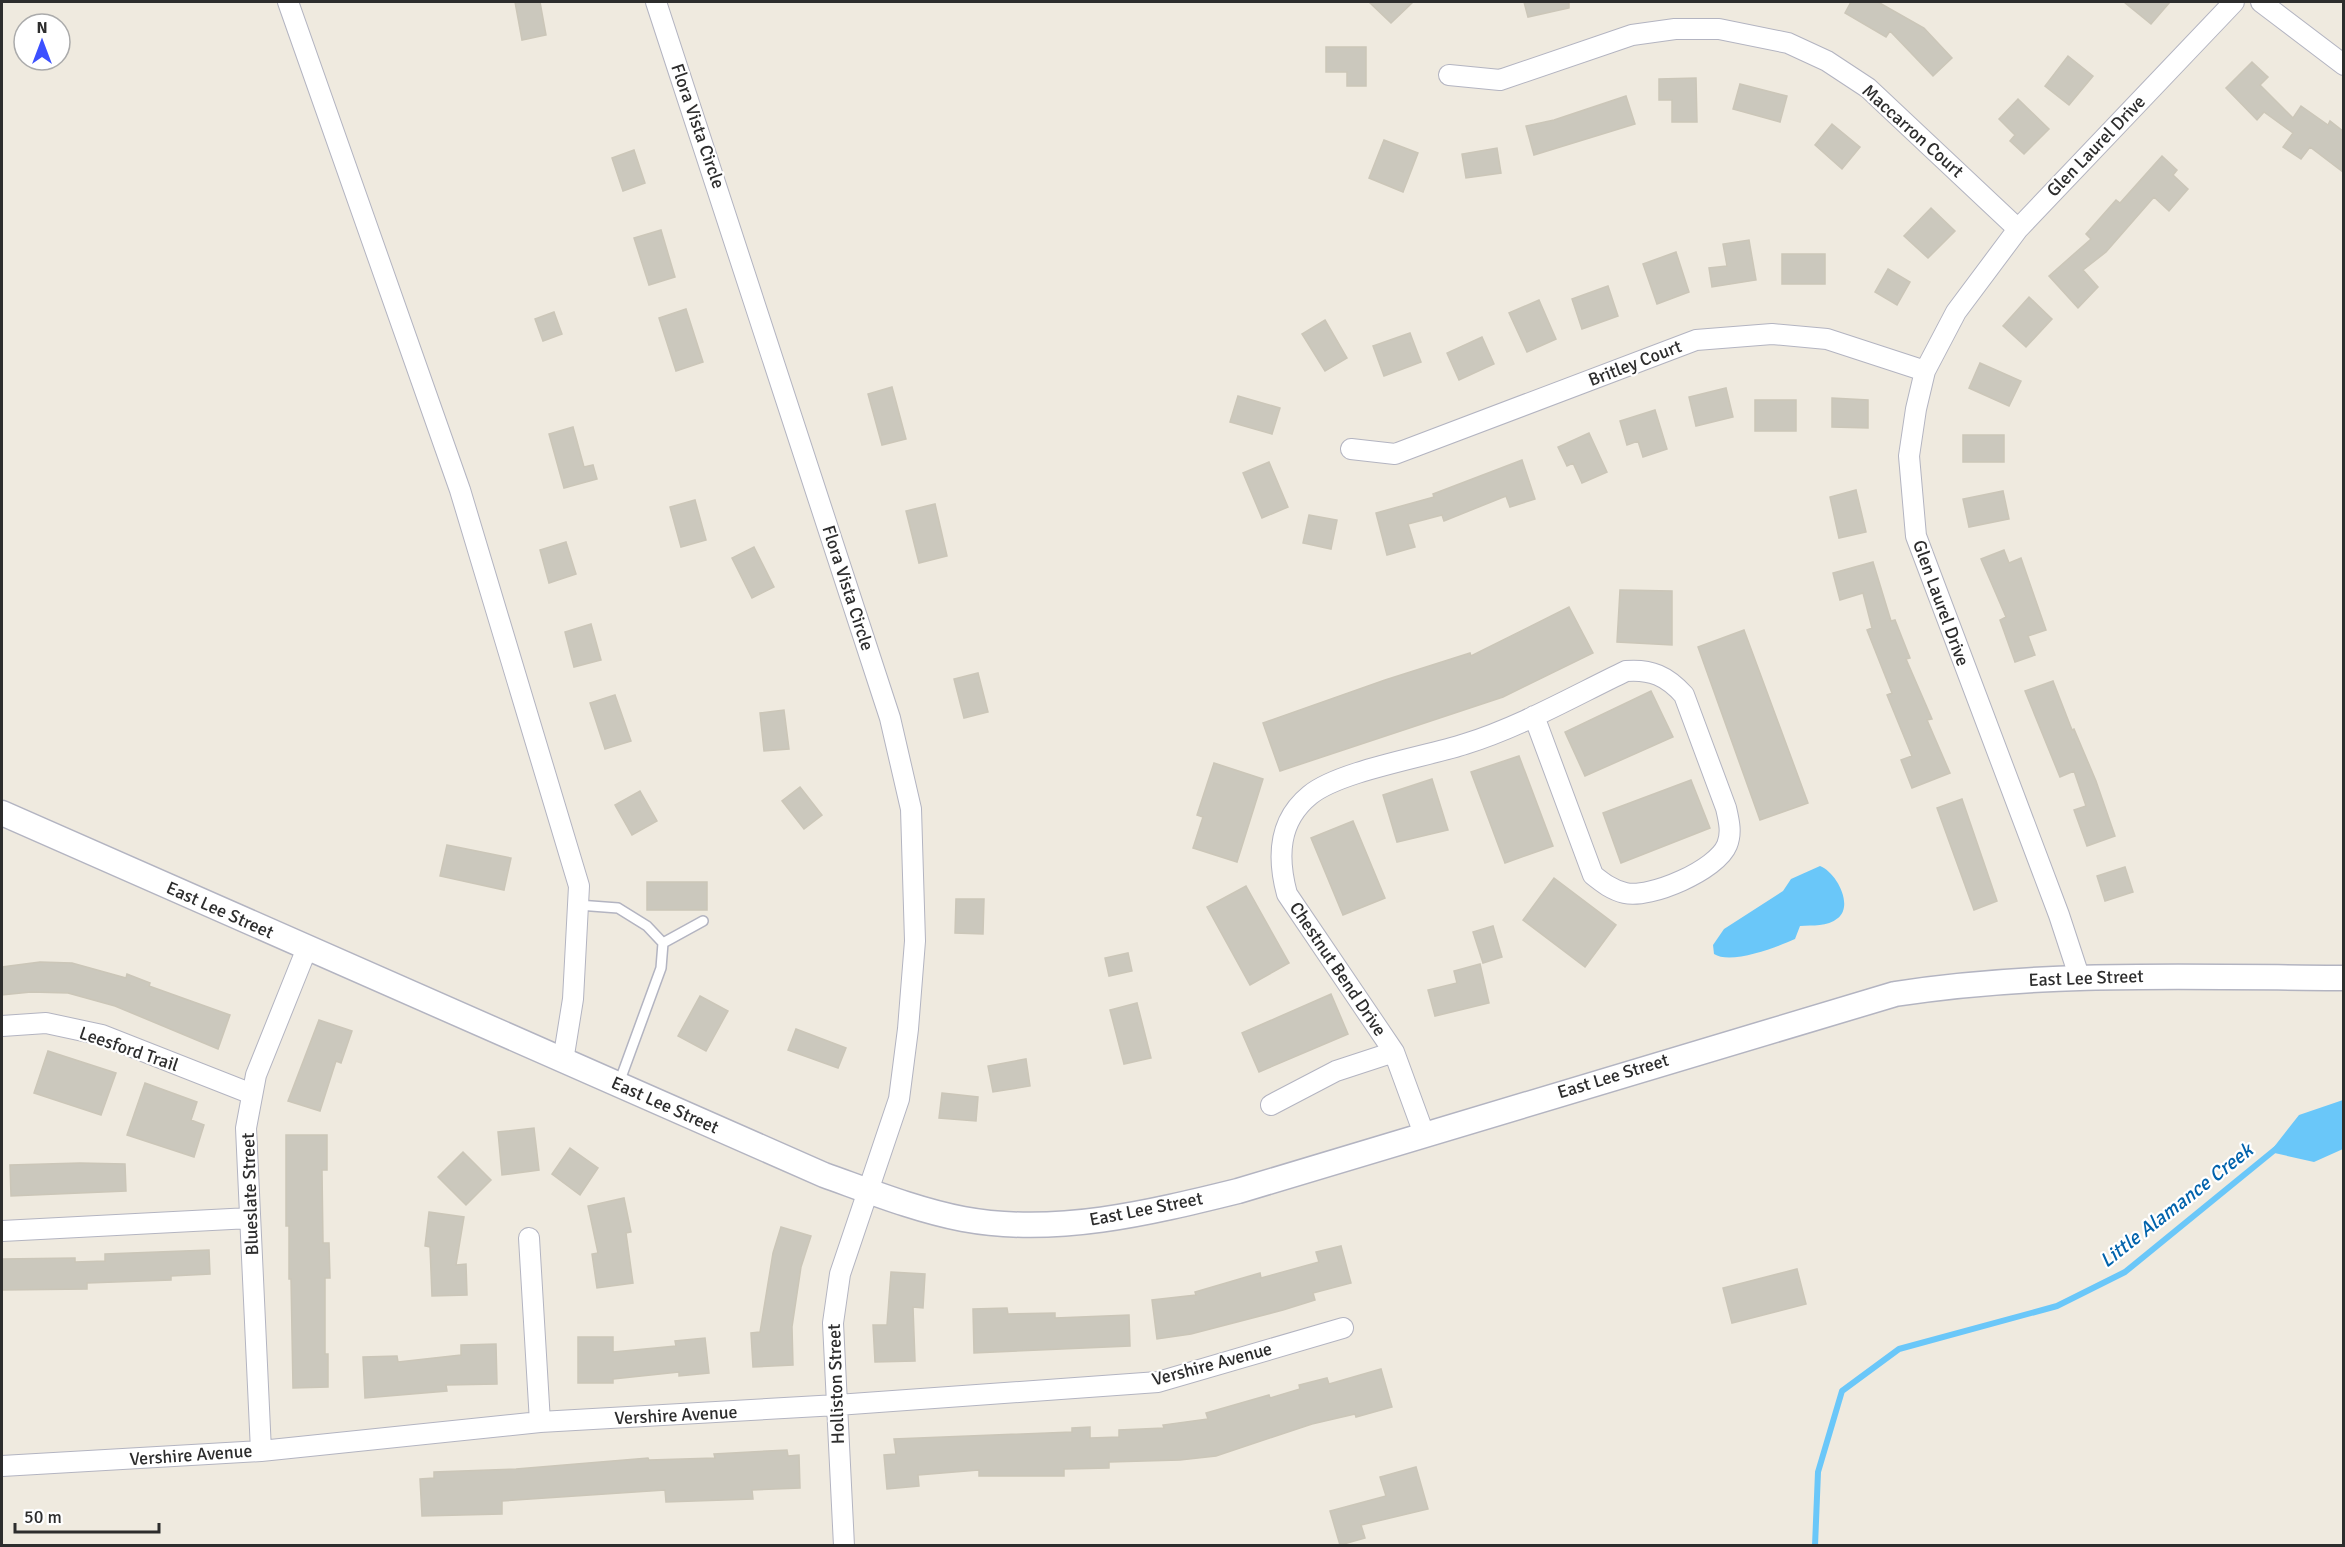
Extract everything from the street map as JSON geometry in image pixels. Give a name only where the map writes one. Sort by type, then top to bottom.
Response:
[{"type":"street","points":[[288,2],[460,490],[579,886],[573,999],[563,1061]]},
{"type":"street","name":"Flora Vista Circle","points":[[656,2],[890,718],[910,809],[915,941],[908,1029],[899,1099],[868,1191]]},
{"type":"street","name":"Glen Laurel Drive","points":[[2079,976],[2059,915],[1916,536],[1909,456],[1925,371],[1956,312],[2018,229],[2234,2]]},
{"type":"street","points":[[2261,2],[2343,65]]},
{"type":"street","name":"Maccarron Court","points":[[1449,75],[1500,80],[1632,35],[1675,29],[1719,29],[1788,43],[1827,61],[1869,88],[2018,229]]},
{"type":"street","name":"Britley Court","points":[[1351,449],[1395,454],[1696,340],[1772,334],[1827,339],[1925,371]]},
{"type":"street","name":"Chestnut Bend Drive","points":[[1424,1134],[1394,1052],[1287,894],[1280,868],[1281,841],[1292,814],[1310,795],[1333,781],[1467,744],[1534,716],[1626,671],[1641,670],[1672,681],[1684,694],[1726,808],[1730,828],[1727,844],[1719,859],[1704,870],[1645,893],[1627,894],[1609,888],[1593,875],[1534,716]]},
{"type":"street","name":"East Lee Street","points":[[2,813],[824,1175],[868,1191],[963,1219],[1025,1224],[1095,1221],[1238,1191],[1895,994],[1953,985],[2079,976],[2343,978]]},
{"type":"street","name":"Blueslate Street","points":[[261,1451],[246,1128],[256,1075],[307,948]]},
{"type":"street","name":"Leesford Trail","points":[[2,1026],[46,1023],[102,1035],[252,1094]]},
{"type":"street","points":[[1271,1105],[1336,1071],[1394,1052]]},
{"type":"street","name":"Holliston Street","points":[[844,1545],[832,1323],[840,1274],[868,1191]]},
{"type":"street","points":[[2,1231],[250,1218]]},
{"type":"street","points":[[529,1238],[540,1422]]},
{"type":"street","name":"Vershire Avenue","points":[[2,1466],[261,1451],[540,1422],[837,1406],[1158,1382],[1343,1328]]},
{"type":"lane","points":[[578,905],[618,908],[647,926],[663,943],[661,968],[618,1085]]},
{"type":"lane","points":[[663,943],[703,921]]},
{"type":"water","points":[[1820,866],[1832,875],[1844,897],[1842,912],[1838,918],[1825,924],[1800,926],[1795,939],[1754,954],[1722,957],[1714,954],[1713,945],[1724,929],[1783,891],[1791,879]]},
{"type":"water","points":[[2343,1100],[2343,1149],[2314,1162],[2270,1152],[2299,1115]]},
{"type":"building","points":[[515,2],[540,2],[546,35],[522,40]]},
{"type":"building","points":[[1369,2],[1413,2],[1391,23]]},
{"type":"building","points":[[1524,2],[1569,2],[1569,8],[1528,17]]},
{"type":"building","points":[[1851,2],[1878,2],[1924,28],[1952,58],[1933,76],[1890,31],[1886,37],[1845,13]]},
{"type":"building","points":[[2124,2],[2170,2],[2151,24]]},
{"type":"building","points":[[1326,47],[1366,47],[1366,86],[1347,86],[1347,72],[1326,72]]},
{"type":"building","points":[[2068,56],[2093,76],[2069,105],[2045,86]]},
{"type":"building","points":[[2252,62],[2268,77],[2260,85],[2293,118],[2301,106],[2328,125],[2330,121],[2343,131],[2343,172],[2310,147],[2301,159],[2283,147],[2293,133],[2264,112],[2257,120],[2226,88]]},
{"type":"building","points":[[1696,78],[1697,122],[1672,122],[1672,100],[1659,100],[1659,79]]},
{"type":"building","points":[[1740,84],[1787,96],[1780,122],[1733,109]]},
{"type":"building","points":[[1626,96],[1635,124],[1534,155],[1526,126],[1554,120]]},
{"type":"building","points":[[2018,99],[2049,129],[2024,154],[2010,141],[2015,135],[1999,119]]},
{"type":"building","points":[[1832,124],[1860,147],[1842,169],[1815,145]]},
{"type":"building","points":[[1384,140],[1418,153],[1403,192],[1369,178]]},
{"type":"building","points":[[1497,148],[1501,173],[1466,178],[1462,154]]},
{"type":"building","points":[[634,150],[645,183],[623,191],[612,158]]},
{"type":"building","points":[[2162,156],[2177,170],[2173,175],[2188,189],[2169,211],[2154,197],[2106,252],[2083,270],[2098,287],[2078,308],[2049,276],[2091,239],[2086,234],[2116,200],[2120,203]]},
{"type":"building","points":[[1931,208],[1955,231],[1928,258],[1904,236]]},
{"type":"building","points":[[661,230],[675,277],[649,285],[634,238]]},
{"type":"building","points":[[1749,240],[1756,280],[1712,287],[1709,268],[1727,266],[1723,244]]},
{"type":"building","points":[[1676,252],[1689,292],[1657,304],[1643,264]]},
{"type":"building","points":[[1782,254],[1825,254],[1825,284],[1782,284]]},
{"type":"building","points":[[1888,269],[1910,282],[1897,305],[1875,292]]},
{"type":"building","points":[[1608,286],[1618,316],[1582,329],[1572,299]]},
{"type":"building","points":[[2029,297],[2052,319],[2026,347],[2003,326]]},
{"type":"building","points":[[1539,300],[1556,339],[1527,352],[1509,313]]},
{"type":"building","points":[[686,309],[703,362],[676,371],[659,318]]},
{"type":"building","points":[[554,312],[562,334],[543,341],[535,319]]},
{"type":"building","points":[[1325,320],[1347,358],[1325,371],[1302,334]]},
{"type":"building","points":[[1410,333],[1421,362],[1384,376],[1373,346]]},
{"type":"building","points":[[1482,337],[1494,364],[1459,380],[1447,353]]},
{"type":"building","points":[[1980,363],[2021,381],[2009,406],[1969,388]]},
{"type":"building","points":[[892,387],[906,439],[882,445],[868,394]]},
{"type":"building","points":[[1726,388],[1733,417],[1696,426],[1689,397]]},
{"type":"building","points":[[1238,396],[1280,408],[1272,434],[1230,422]]},
{"type":"building","points":[[1832,398],[1868,400],[1868,428],[1832,427]]},
{"type":"building","points":[[1755,400],[1796,400],[1796,431],[1755,431]]},
{"type":"building","points":[[1655,410],[1667,449],[1643,457],[1638,441],[1627,445],[1620,421]]},
{"type":"building","points":[[573,427],[584,467],[593,465],[597,479],[564,488],[549,434]]},
{"type":"building","points":[[1589,433],[1607,472],[1582,483],[1573,463],[1567,466],[1558,447]]},
{"type":"building","points":[[1963,435],[2004,435],[2004,462],[1963,462]]},
{"type":"building","points":[[1522,460],[1535,499],[1510,507],[1506,496],[1444,521],[1442,515],[1408,524],[1415,547],[1387,555],[1376,513],[1434,497],[1433,494]]},
{"type":"building","points":[[1269,462],[1288,507],[1262,518],[1243,473]]},
{"type":"building","points":[[1856,490],[1866,532],[1839,538],[1830,497]]},
{"type":"building","points":[[2003,491],[2009,519],[1969,527],[1963,499]]},
{"type":"building","points":[[695,500],[706,540],[681,547],[670,507]]},
{"type":"building","points":[[935,504],[947,556],[919,563],[906,511]]},
{"type":"building","points":[[1309,515],[1337,520],[1331,549],[1303,543]]},
{"type":"building","points":[[566,542],[576,574],[549,583],[540,550]]},
{"type":"building","points":[[754,547],[774,587],[752,598],[732,558]]},
{"type":"building","points":[[2004,550],[2009,563],[2021,558],[2046,630],[2028,636],[2035,655],[2015,662],[2000,620],[2006,617],[1981,559]]},
{"type":"building","points":[[1873,562],[1891,621],[1895,620],[1910,658],[1906,659],[1932,719],[1927,720],[1950,773],[1912,788],[1901,760],[1912,756],[1887,695],[1892,693],[1867,630],[1872,628],[1863,593],[1840,600],[1833,573]]},
{"type":"building","points":[[1620,590],[1672,591],[1672,645],[1617,642]]},
{"type":"building","points":[[1569,607],[1593,653],[1503,697],[1280,771],[1263,723],[1385,680],[1470,653],[1471,656]]},
{"type":"building","points":[[591,624],[601,660],[574,667],[565,632]]},
{"type":"building","points":[[1744,630],[1808,803],[1760,820],[1698,647]]},
{"type":"building","points":[[978,673],[988,712],[964,718],[954,679]]},
{"type":"building","points":[[2053,681],[2072,730],[2074,729],[2096,781],[2115,836],[2087,846],[2074,810],[2086,806],[2074,771],[2060,777],[2025,691]]},
{"type":"building","points":[[1651,691],[1673,737],[1585,776],[1565,732]]},
{"type":"building","points":[[615,695],[631,741],[605,749],[590,703]]},
{"type":"building","points":[[784,710],[789,749],[764,751],[760,713]]},
{"type":"building","points":[[1519,756],[1553,846],[1505,863],[1471,772]]},
{"type":"building","points":[[1214,763],[1263,779],[1237,862],[1193,848],[1203,817],[1197,815]]},
{"type":"building","points":[[1432,779],[1448,830],[1397,842],[1383,795]]},
{"type":"building","points":[[1691,780],[1710,828],[1621,863],[1603,813]]},
{"type":"building","points":[[800,787],[822,815],[804,829],[782,801]]},
{"type":"building","points":[[640,791],[657,821],[632,835],[615,805]]},
{"type":"building","points":[[1962,799],[1997,901],[1974,910],[1937,808]]},
{"type":"building","points":[[1353,821],[1385,898],[1343,915],[1311,838]]},
{"type":"building","points":[[447,845],[511,858],[504,890],[440,876]]},
{"type":"building","points":[[2125,867],[2133,892],[2105,901],[2097,876]]},
{"type":"building","points":[[1554,878],[1616,925],[1585,967],[1523,920]]},
{"type":"building","points":[[647,882],[707,882],[707,910],[647,910]]},
{"type":"building","points":[[1246,886],[1289,963],[1250,985],[1207,907]]},
{"type":"building","points":[[956,899],[984,899],[983,934],[955,933]]},
{"type":"building","points":[[1493,926],[1502,957],[1483,963],[1473,932]]},
{"type":"building","points":[[1128,953],[1132,971],[1109,976],[1105,958]]},
{"type":"building","points":[[40,962],[72,963],[126,978],[127,974],[150,983],[149,986],[230,1015],[218,1049],[115,1006],[68,993],[31,992],[2,995],[2,967]]},
{"type":"building","points":[[1480,964],[1489,1003],[1435,1016],[1428,990],[1457,983],[1454,971]]},
{"type":"building","points":[[1331,994],[1348,1034],[1259,1072],[1242,1033]]},
{"type":"building","points":[[700,996],[728,1011],[706,1051],[678,1036]]},
{"type":"building","points":[[1137,1003],[1151,1058],[1124,1064],[1110,1010]]},
{"type":"building","points":[[319,1020],[352,1031],[341,1063],[336,1061],[320,1111],[288,1101]]},
{"type":"building","points":[[796,1029],[846,1048],[838,1068],[788,1050]]},
{"type":"building","points":[[48,1051],[116,1073],[101,1115],[34,1093]]},
{"type":"building","points":[[1026,1059],[1030,1086],[993,1092],[988,1066]]},
{"type":"building","points":[[145,1083],[197,1102],[191,1120],[204,1125],[194,1157],[127,1135]]},
{"type":"building","points":[[942,1093],[978,1097],[976,1121],[939,1118]]},
{"type":"building","points":[[534,1128],[539,1170],[502,1175],[498,1132]]},
{"type":"building","points":[[286,1135],[327,1135],[327,1170],[322,1170],[323,1243],[329,1243],[330,1278],[325,1278],[325,1354],[328,1354],[328,1387],[293,1388],[289,1226],[286,1226]]},
{"type":"building","points":[[570,1148],[598,1168],[580,1195],[552,1174]]},
{"type":"building","points":[[463,1152],[491,1180],[466,1205],[438,1177]]},
{"type":"building","points":[[125,1164],[126,1191],[11,1196],[10,1165]]},
{"type":"building","points":[[624,1198],[631,1232],[626,1233],[633,1283],[597,1288],[592,1254],[598,1253],[588,1206]]},
{"type":"building","points":[[429,1212],[464,1217],[456,1265],[466,1264],[467,1295],[432,1296],[430,1247],[425,1246]]},
{"type":"building","points":[[781,1227],[811,1236],[801,1267],[792,1327],[793,1365],[753,1367],[751,1333],[760,1332],[773,1253]]},
{"type":"building","points":[[1341,1246],[1351,1283],[1313,1293],[1315,1300],[1283,1310],[1191,1334],[1157,1339],[1152,1300],[1196,1295],[1195,1292],[1260,1273],[1261,1278],[1319,1262],[1316,1252]]},
{"type":"building","points":[[209,1250],[210,1274],[171,1276],[171,1280],[87,1283],[87,1289],[2,1290],[2,1259],[75,1258],[75,1262],[105,1261],[105,1254]]},
{"type":"building","points":[[1797,1269],[1806,1304],[1732,1323],[1723,1288]]},
{"type":"building","points":[[891,1272],[925,1274],[923,1308],[913,1307],[915,1361],[875,1362],[873,1325],[887,1325]]},
{"type":"building","points":[[1007,1308],[1008,1314],[1055,1313],[1055,1318],[1129,1315],[1130,1346],[974,1353],[973,1309]]},
{"type":"building","points":[[578,1337],[613,1337],[613,1352],[676,1346],[675,1341],[705,1338],[709,1373],[679,1376],[679,1372],[613,1379],[613,1383],[578,1383]]},
{"type":"building","points":[[496,1344],[497,1384],[446,1385],[447,1391],[365,1398],[363,1357],[397,1356],[398,1362],[461,1355],[461,1345]]},
{"type":"building","points":[[1381,1369],[1392,1407],[1356,1417],[1355,1414],[1312,1424],[1216,1456],[1180,1460],[1109,1462],[1109,1468],[1064,1469],[1064,1476],[979,1476],[979,1470],[918,1475],[919,1486],[887,1489],[884,1455],[896,1454],[894,1439],[1072,1432],[1072,1428],[1090,1427],[1090,1438],[1119,1437],[1119,1430],[1164,1428],[1163,1425],[1208,1419],[1206,1413],[1269,1395],[1270,1398],[1300,1389],[1299,1385],[1327,1378],[1329,1384]]},
{"type":"building","points":[[787,1450],[788,1456],[799,1455],[800,1488],[752,1490],[753,1499],[666,1502],[665,1490],[502,1501],[502,1514],[422,1516],[420,1479],[434,1478],[434,1472],[516,1469],[648,1458],[649,1460],[715,1458],[714,1454]]},
{"type":"building","points":[[1416,1467],[1428,1509],[1361,1525],[1365,1538],[1340,1545],[1330,1511],[1386,1496],[1380,1477]]},
{"type":"waterway","name":"Little Alamance Creek","points":[[1815,1546],[1818,1472],[1842,1391],[1899,1349],[2057,1306],[2125,1272],[2277,1148]]}]
